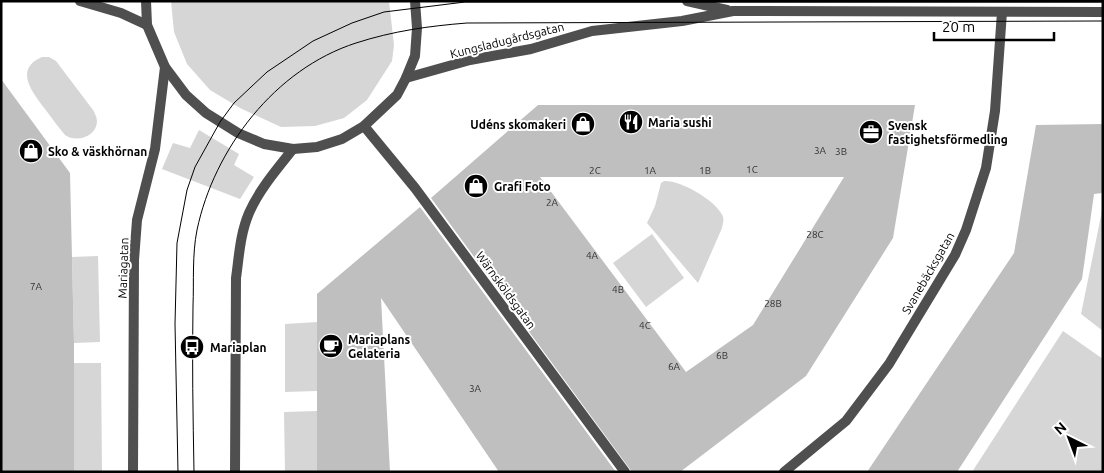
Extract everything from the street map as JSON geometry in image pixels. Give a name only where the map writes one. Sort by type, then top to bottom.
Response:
[{"type":"street","points":[[80,1],[121,13],[147,25]]},
{"type":"street","points":[[146,1],[147,25],[165,68],[186,95],[206,113],[238,132],[264,144],[292,149],[317,147],[342,138],[364,126],[397,95],[415,56],[417,28],[415,1]]},
{"type":"street","name":"Kungsladugårdsgatan","points":[[687,1],[733,11]]},
{"type":"street","name":"Kungsladugårdsgatan","points":[[406,78],[470,60],[530,49],[592,31],[682,21],[733,11],[1103,12]]},
{"type":"street","name":"Svanebäcksgatan","points":[[784,472],[846,421],[888,364],[955,255],[966,230],[986,168],[995,110],[1002,12]]},
{"type":"street","name":"Mariagatan","points":[[133,472],[134,260],[138,220],[155,149],[165,68]]},
{"type":"street","name":"Wärnsköldsgatan","points":[[364,126],[404,175],[625,472]]},
{"type":"street","points":[[235,472],[236,278],[239,251],[249,214],[264,186],[292,149]]},
{"type":"shaded area","points":[[171,1],[389,1],[394,45],[392,61],[367,100],[344,118],[315,126],[281,127],[240,108],[210,90],[187,64],[174,32]]},
{"type":"shaded area","points":[[42,57],[49,57],[56,61],[93,110],[97,122],[96,127],[89,135],[74,138],[65,135],[35,96],[28,82],[27,75],[33,62]]},
{"type":"shaded area","points":[[199,130],[239,154],[234,165],[254,177],[240,199],[162,169],[173,143],[190,148]]},
{"type":"shaded area","points":[[664,181],[679,184],[696,191],[711,202],[723,217],[722,228],[698,283],[647,223],[655,206],[661,183]]},
{"type":"shaded area","points":[[1103,206],[1103,331],[1081,314]]},
{"type":"shaded area","points":[[652,234],[684,278],[646,307],[613,263]]},
{"type":"shaded area","points":[[98,256],[100,342],[74,343],[72,257]]},
{"type":"shaded area","points":[[317,322],[317,391],[285,392],[285,324]]},
{"type":"shaded area","points":[[1063,331],[1103,359],[1103,472],[972,472]]},
{"type":"shaded area","points":[[73,363],[101,363],[102,472],[74,472]]},
{"type":"shaded area","points":[[317,411],[317,472],[285,472],[284,412]]},
{"type":"building","points":[[1,79],[70,173],[74,343],[74,472],[2,472]]},
{"type":"building","points":[[538,105],[915,105],[893,238],[806,376],[680,472],[632,472],[431,198]],"holes":[[[540,177],[844,177],[753,325],[686,372]]]},
{"type":"building","points":[[1103,124],[1103,193],[1094,194],[1082,279],[957,472],[867,472],[1014,253],[1036,125]]},
{"type":"building","points":[[420,207],[616,472],[499,472],[381,298],[390,472],[317,472],[317,294]]},
{"type":"tram line","points":[[178,472],[175,324],[177,243],[187,190],[195,167],[220,122],[234,103],[267,72],[313,41],[352,23],[384,12],[465,2],[1103,2]]},
{"type":"tram line","points":[[194,472],[194,258],[195,239],[205,200],[233,142],[252,116],[275,92],[299,72],[327,55],[356,43],[397,32],[467,23],[1103,21]]},
{"type":"place","name":"Maria sushi","points":[[631,122]]},
{"type":"place","name":"Udéns skomakeri","points":[[583,124]]},
{"type":"place","name":"Svensk fastighetsförmedling","points":[[871,132]]},
{"type":"place","name":"Sko & väskhörnan","points":[[31,151]]},
{"type":"place","name":"Grafi Foto","points":[[476,186]]},
{"type":"place","name":"Mariaplans Gelateria","points":[[331,346]]},
{"type":"place","name":"Mariaplan","points":[[192,347]]}]
